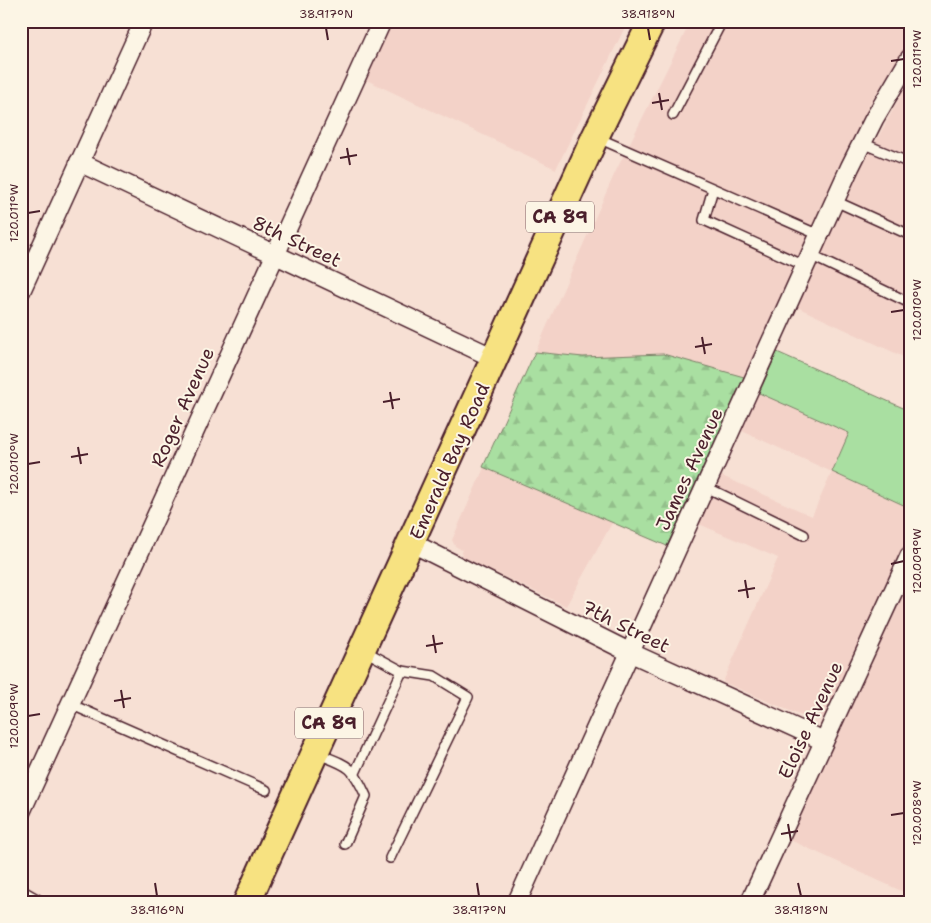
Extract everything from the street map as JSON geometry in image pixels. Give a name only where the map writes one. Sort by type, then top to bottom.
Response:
[{"type":"main road","name":"Emerald Bay Road","points":[[247,902],[412,544],[595,137],[652,21]]},
{"type":"street","points":[[21,291],[144,21]]},
{"type":"street","name":"Roger Avenue","points":[[21,812],[382,21]]},
{"type":"street","name":"James Avenue","points":[[516,902],[834,201],[862,143],[910,58]]},
{"type":"street","name":"8th Street","points":[[79,162],[496,359]]},
{"type":"street","name":"7th Street","points":[[412,544],[629,652],[824,741]]},
{"type":"street","name":"Eloise Avenue","points":[[750,902],[910,555]]},
{"type":"lane","points":[[673,115],[722,21]]},
{"type":"lane","points":[[595,137],[819,235]]},
{"type":"lane","points":[[862,143],[910,163]]},
{"type":"lane","points":[[713,189],[704,220],[910,303]]},
{"type":"lane","points":[[834,201],[910,235]]},
{"type":"lane","points":[[704,486],[804,535]]},
{"type":"lane","points":[[363,650],[402,671],[434,676],[468,697],[390,858]]},
{"type":"lane","points":[[355,773],[402,671]]},
{"type":"lane","points":[[70,704],[266,790]]},
{"type":"lane","points":[[316,753],[346,765],[355,773],[366,796],[345,844]]},
{"type":"lane","points":[[21,890],[42,902]]},
{"type":"shaded area","points":[[386,21],[628,21],[556,169],[360,77]]},
{"type":"shaded area","points":[[691,21],[910,21],[910,40],[870,103],[847,150],[667,546],[612,523],[566,606],[462,557],[462,550],[455,546],[452,540],[614,175]]},
{"type":"shaded area","points":[[904,90],[910,93],[910,360],[797,307],[860,170]]},
{"type":"shaded area","points":[[759,393],[850,433],[832,472],[742,431]]},
{"type":"shaded area","points":[[832,472],[910,508],[910,531],[832,705],[826,716],[818,720],[804,717],[723,682],[778,558],[699,524],[722,476],[812,516]]},
{"type":"shaded area","points":[[910,580],[910,895],[790,840]]},
{"type":"green space","points":[[535,352],[583,357],[663,354],[744,377],[667,546],[483,467]]},
{"type":"green space","points":[[777,352],[910,411],[910,508],[832,472],[849,433],[759,393]]}]
